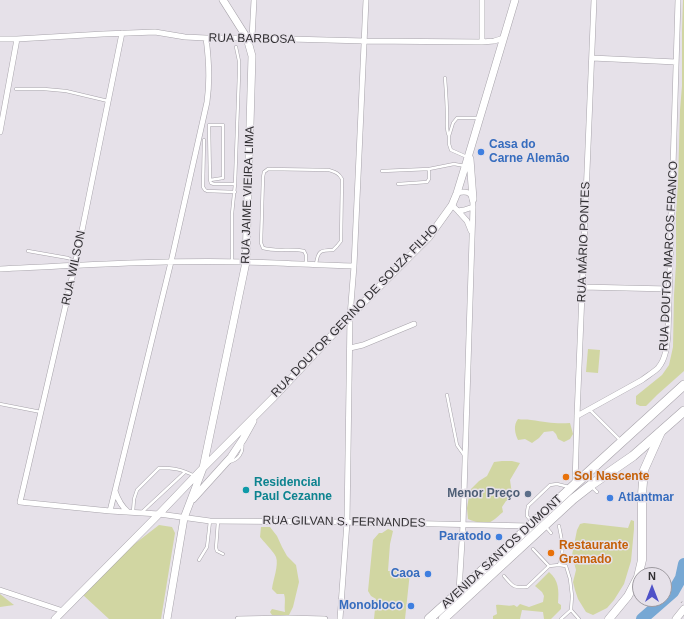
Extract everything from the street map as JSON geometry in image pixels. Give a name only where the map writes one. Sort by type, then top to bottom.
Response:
[{"type":"highway","name":"AVENIDA SANTOS DUMONT","points":[[429,619],[684,385]]},
{"type":"highway","name":"AVENIDA SANTOS DUMONT","points":[[443,619],[573,499],[633,456],[684,411]]},
{"type":"main road","name":"RUA JAIME VIEIRA LIMA","points":[[168,619],[184,518],[203,468],[246,262],[252,56],[249,38],[223,0]]},
{"type":"main road","name":"RUA DOUTOR GERINO DE SOUZA FILHO","points":[[55,619],[429,237],[452,205],[457,193],[514,0]]},
{"type":"main road","points":[[469,156],[473,199]]},
{"type":"main road","name":"RUA DOUTOR GERINO DE SOUZA FILHO","points":[[191,501],[226,462],[242,441],[257,413]]},
{"type":"main road","points":[[609,619],[628,596],[638,577],[642,560],[642,494],[644,470],[661,432]]},
{"type":"main road","points":[[676,619],[684,609]]},
{"type":"street","points":[[249,38],[254,0]]},
{"type":"street","points":[[340,619],[347,522],[350,316],[354,266],[366,0]]},
{"type":"street","points":[[482,0],[482,42]]},
{"type":"street","name":"RUA MÁRIO PONTES","points":[[573,486],[594,0]]},
{"type":"street","name":"RUA DOUTOR MARCOS FRANCO","points":[[577,416],[642,380],[658,368],[666,349],[668,334],[678,0]]},
{"type":"street","name":"RUA BARBOSA","points":[[0,39],[155,32],[185,37],[206,38],[365,41],[482,42],[504,38]]},
{"type":"street","name":"RUA WILSON","points":[[20,502],[76,263],[122,34]]},
{"type":"street","points":[[110,511],[171,262],[208,96],[210,73],[206,38]]},
{"type":"street","points":[[0,132],[17,39]]},
{"type":"street","points":[[592,58],[676,62]]},
{"type":"street","points":[[457,193],[465,191],[470,193],[473,199],[463,524],[459,592]]},
{"type":"street","points":[[452,205],[467,221],[473,234]]},
{"type":"street","points":[[458,211],[473,207]]},
{"type":"street","points":[[0,269],[76,263],[171,262],[246,262],[354,266]]},
{"type":"street","points":[[582,287],[669,289]]},
{"type":"street","points":[[350,348],[367,343],[414,324]]},
{"type":"street","points":[[115,491],[123,508],[131,512]]},
{"type":"street","name":"RUA GILVAN S. FERNANDES","points":[[20,502],[110,511],[159,514],[210,521],[532,524]]},
{"type":"street","points":[[0,590],[63,611]]},
{"type":"street","points":[[238,619],[325,619]]},
{"type":"lane","points":[[232,262],[232,214],[235,192],[239,61],[236,47]]},
{"type":"lane","points":[[445,78],[447,132],[449,136]]},
{"type":"lane","points":[[16,89],[66,91],[108,101]]},
{"type":"lane","points":[[469,156],[451,150],[449,136],[453,123],[457,118],[480,118]]},
{"type":"lane","points":[[210,180],[223,178],[223,125],[209,126],[210,180],[211,183],[214,184],[235,184]]},
{"type":"lane","points":[[204,140],[203,187],[207,191],[235,192]]},
{"type":"lane","points":[[382,171],[429,169],[454,164],[465,166]]},
{"type":"lane","points":[[306,264],[306,255],[304,251],[270,250],[263,248],[261,243],[262,177],[264,172],[268,169],[329,170],[336,172],[342,178],[341,241],[333,250],[322,250],[317,257],[316,264]]},
{"type":"lane","points":[[398,184],[426,182],[428,179],[429,169]]},
{"type":"lane","points":[[28,251],[68,258],[76,263]]},
{"type":"lane","points":[[447,395],[457,445],[465,457]]},
{"type":"lane","points":[[0,404],[41,412]]},
{"type":"lane","points":[[589,409],[622,442]]},
{"type":"lane","points":[[131,512],[137,490],[159,468],[175,468],[195,476]]},
{"type":"lane","points":[[142,513],[185,472]]},
{"type":"lane","points":[[532,524],[527,516],[528,506],[550,485],[557,484],[573,486]]},
{"type":"lane","points":[[590,486],[597,492]]},
{"type":"lane","points":[[199,560],[207,547],[210,521]]},
{"type":"lane","points":[[218,521],[216,548],[217,551],[223,554]]},
{"type":"lane","points":[[544,526],[551,533]]},
{"type":"lane","points":[[559,526],[563,547],[562,558],[559,565]]},
{"type":"lane","points":[[533,549],[549,566]]},
{"type":"lane","points":[[504,576],[513,586],[527,587],[549,566],[566,566],[570,579],[572,596],[570,610],[561,619]]},
{"type":"lane","points":[[570,610],[579,619]]},
{"type":"green space","points":[[683,0],[684,371],[646,406],[640,406],[636,404],[636,396],[662,375],[669,365],[673,347],[676,213],[682,86]]},
{"type":"green space","points":[[588,349],[600,350],[598,373],[586,372]]},
{"type":"green space","points":[[518,419],[570,423],[573,434],[570,439],[564,442],[558,439],[553,431],[544,432],[532,443],[525,439],[518,440],[515,424]]},
{"type":"green space","points":[[502,461],[520,463],[510,480],[512,499],[506,501],[502,507],[503,512],[490,522],[480,523],[468,519],[467,508],[470,490],[479,481],[487,476],[494,462]]},
{"type":"green space","points":[[631,520],[634,521],[634,529],[631,561],[624,584],[607,608],[593,615],[586,612],[578,599],[573,582],[576,570],[572,555],[577,530],[580,524],[584,523],[628,528]]},
{"type":"green space","points":[[159,525],[172,527],[175,533],[161,619],[109,619],[83,595],[128,549]]},
{"type":"green space","points":[[261,527],[270,527],[277,536],[287,556],[296,565],[299,582],[293,607],[289,615],[272,615],[270,612],[272,609],[285,612],[285,598],[284,594],[277,594],[272,589],[277,560],[274,553],[260,537]]},
{"type":"green space","points":[[388,529],[393,531],[390,544],[388,571],[410,572],[405,619],[374,619],[376,599],[371,596],[368,591],[373,540],[379,533],[382,533]]},
{"type":"green space","points":[[549,572],[557,582],[558,603],[561,605],[561,609],[551,619],[544,619],[543,612],[522,610],[520,619],[493,619],[493,616],[497,614],[496,605],[514,605],[517,607],[520,604],[529,607],[543,602],[544,596],[542,592],[535,586]]},
{"type":"green space","points":[[0,594],[14,605],[0,607]]},
{"type":"waterway","points":[[642,619],[673,592],[681,578],[684,564]]},
{"type":"place","name":"Casa do Carne Alemão","points":[[481,152]]},
{"type":"place","name":"Sol Nascente","points":[[566,477]]},
{"type":"place","name":"Residencial Paul Cezanne","points":[[246,490]]},
{"type":"place","name":"Menor Preço","points":[[528,494]]},
{"type":"place","name":"Atlantmar","points":[[610,498]]},
{"type":"place","name":"Paratodo","points":[[499,537]]},
{"type":"place","name":"Restaurante Gramado","points":[[551,553]]},
{"type":"place","name":"Caoa","points":[[428,574]]},
{"type":"place","name":"Monobloco","points":[[411,606]]}]
